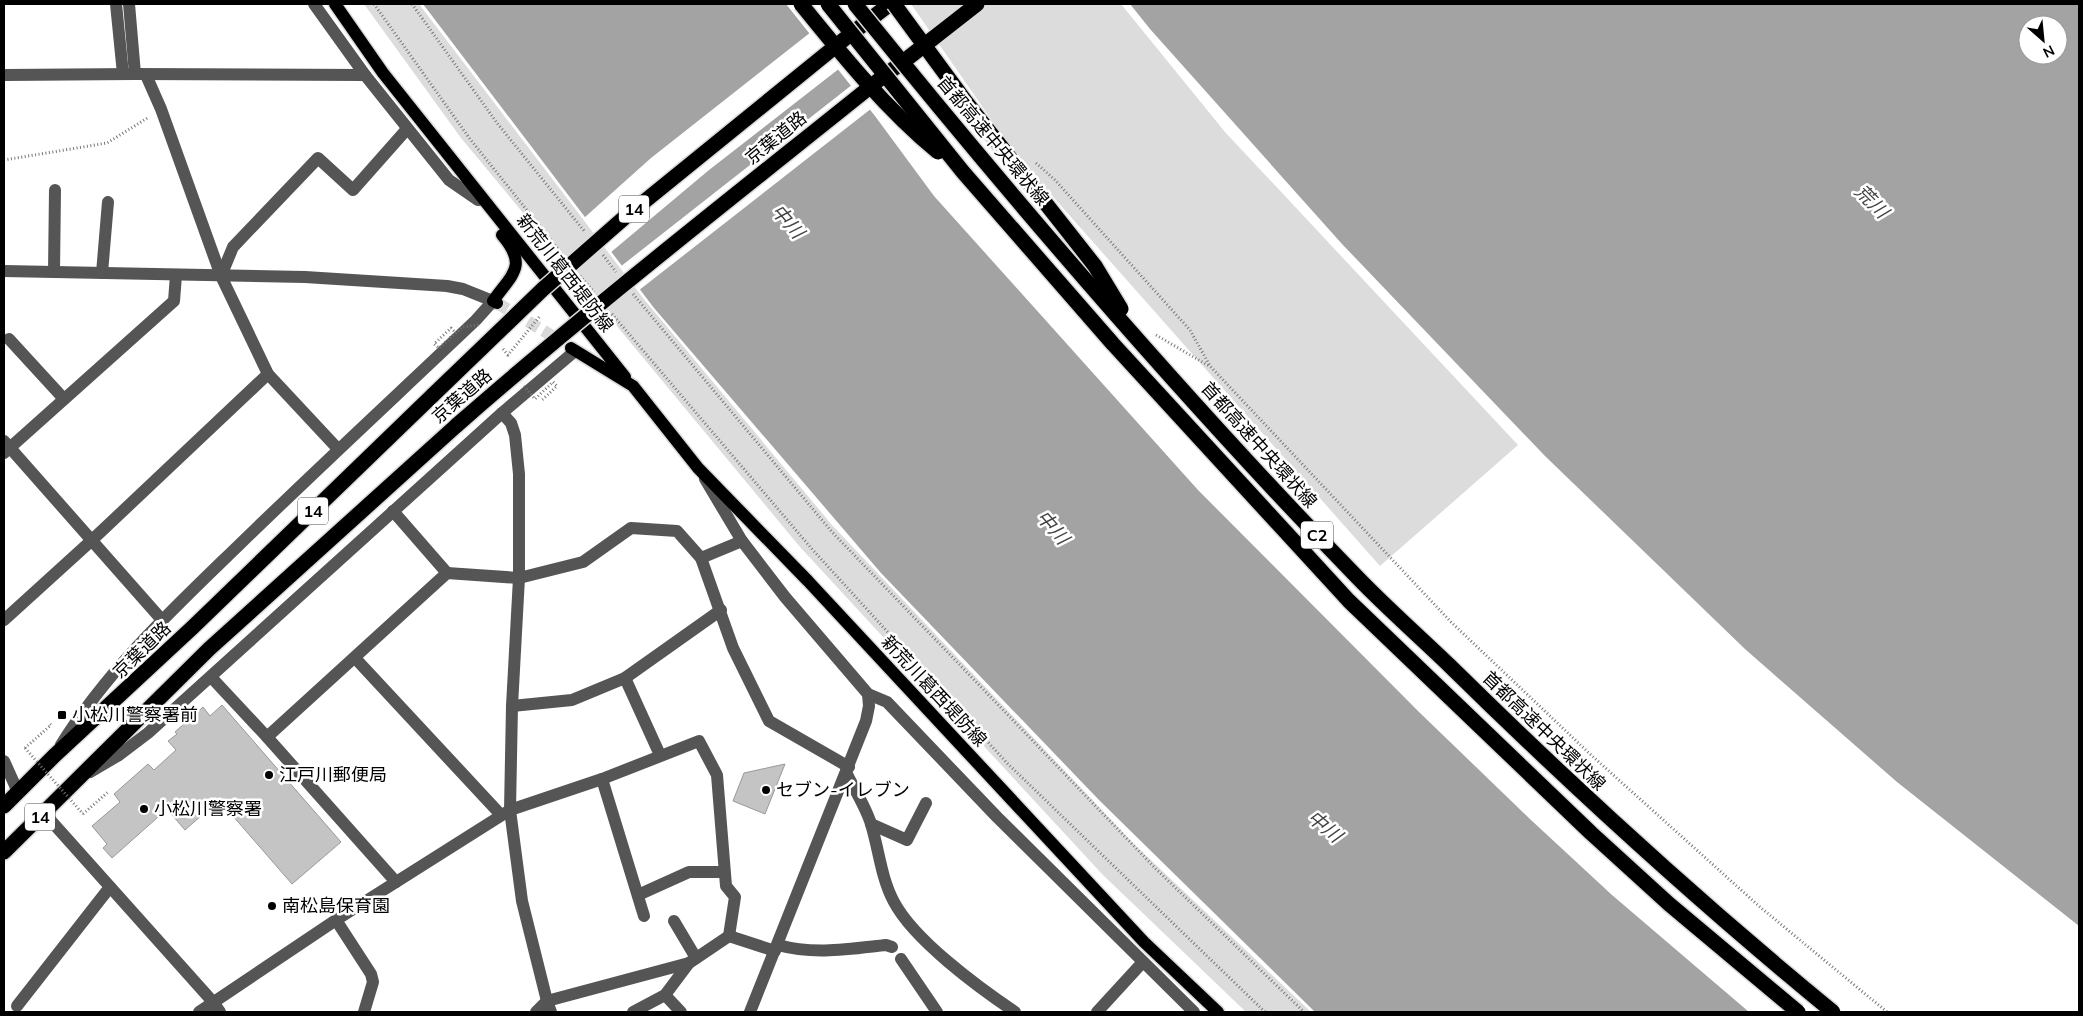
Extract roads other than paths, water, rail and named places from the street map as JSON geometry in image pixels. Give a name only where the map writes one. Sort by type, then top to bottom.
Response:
[{"type":"highway","points":[[801,4],[853,68],[916,134],[963,172]]},
{"type":"highway","name":"C2","points":[[828,4],[963,172],[1113,344],[1349,601],[1591,833],[1669,904],[1798,1012]]},
{"type":"highway","name":"首都高速中央環状線","points":[[855,4],[981,157],[1141,342],[1284,501],[1362,582],[1528,744],[1681,884],[1833,1012]]},
{"type":"highway","name":"京葉道路","points":[[4,806],[54,756],[193,628],[542,289],[616,224],[890,4]]},
{"type":"highway","points":[[894,4],[966,102],[1095,266],[1141,342]]},
{"type":"highway","name":"京葉道路","points":[[4,852],[209,649],[457,425],[623,284],[977,4]]},
{"type":"main road","name":"新荒川葛西堤防線","points":[[335,4],[383,72],[698,468],[808,581],[1144,942],[1218,1012]]},
{"type":"main road","name":"新荒川葛西堤防線","points":[[470,182],[478,200],[490,219],[511,245],[517,263],[495,302]]},
{"type":"main road","name":"新荒川葛西堤防線","points":[[573,350],[632,386]]},
{"type":"street","points":[[116,4],[135,74],[161,109],[221,276],[268,374],[338,449]]},
{"type":"street","points":[[129,4],[135,74]]},
{"type":"street","points":[[314,4],[407,129],[449,180],[478,200]]},
{"type":"street","points":[[4,75],[366,75]]},
{"type":"street","points":[[221,276],[233,247],[318,158],[353,190],[407,129]]},
{"type":"street","points":[[54,272],[55,190]]},
{"type":"street","points":[[102,274],[108,202]]},
{"type":"street","points":[[4,271],[305,278],[447,286],[463,289],[495,302],[338,449],[162,620],[80,717],[54,756]]},
{"type":"street","points":[[162,620],[6,447],[64,399],[174,301],[176,275]]},
{"type":"street","points":[[9,339],[64,399]]},
{"type":"street","points":[[75,781],[119,755],[148,733],[573,350]]},
{"type":"street","points":[[4,620],[91,541],[268,374]]},
{"type":"street","points":[[502,413],[511,423],[515,435],[518,464],[519,578],[506,812],[522,901],[549,1006]]},
{"type":"street","points":[[698,468],[742,540],[785,597],[868,694],[887,702],[990,810],[1142,963],[1194,1012]]},
{"type":"street","points":[[393,511],[448,573],[519,578],[583,562],[632,528],[677,531],[701,558],[733,648],[769,721],[848,770],[871,824],[893,901],[906,921],[922,939],[1014,1012]]},
{"type":"street","points":[[701,558],[742,540]]},
{"type":"street","points":[[267,737],[448,573]]},
{"type":"street","points":[[512,706],[572,700],[625,678],[721,610]]},
{"type":"street","points":[[355,658],[506,812]]},
{"type":"street","points":[[211,677],[396,882]]},
{"type":"street","points":[[625,678],[660,755]]},
{"type":"street","points":[[750,1012],[848,770],[866,721],[869,706],[868,694]]},
{"type":"street","points":[[199,1012],[216,1007],[336,920],[506,812],[602,779],[699,741],[717,775],[726,886],[735,897],[729,936],[693,961],[665,995],[633,1012]]},
{"type":"street","points":[[4,760],[18,792]]},
{"type":"street","points":[[602,779],[644,916]]},
{"type":"street","points":[[871,824],[907,840],[926,802]]},
{"type":"street","points":[[44,813],[216,1007]]},
{"type":"street","points":[[638,895],[689,872],[724,872]]},
{"type":"street","points":[[17,1006],[110,887]]},
{"type":"street","points":[[336,920],[371,974],[373,982],[364,1012]]},
{"type":"street","points":[[674,921],[693,961]]},
{"type":"street","points":[[729,936],[776,948],[797,950],[812,951],[886,945],[892,947]]},
{"type":"street","points":[[901,959],[937,1012]]},
{"type":"street","points":[[536,1012],[549,1006],[693,961]]},
{"type":"street","points":[[1097,1012],[1142,963]]},
{"type":"street","points":[[665,995],[681,1012]]},
{"type":"water","name":"中川","points":[[423,4],[786,4],[875,116],[934,196],[1198,490],[1419,712],[1531,820],[1612,895],[1749,1012],[1315,1012],[1099,800],[881,573],[654,308]]},
{"type":"water","name":"荒川","points":[[1130,4],[2079,4],[2079,926],[1897,782],[1745,649],[1545,456],[1342,244],[1150,29]]},
{"type":"tunnel","points":[[497,303],[564,343]]},
{"type":"place","name":"小松川警察署前","points":[[62,715]]},
{"type":"place","name":"江戸川郵便局","points":[[269,775]]},
{"type":"place","name":"セブン-イレブン","points":[[766,790]]},
{"type":"place","name":"小松川警察署","points":[[144,809]]},
{"type":"place","name":"南松島保育園","points":[[272,906]]}]
